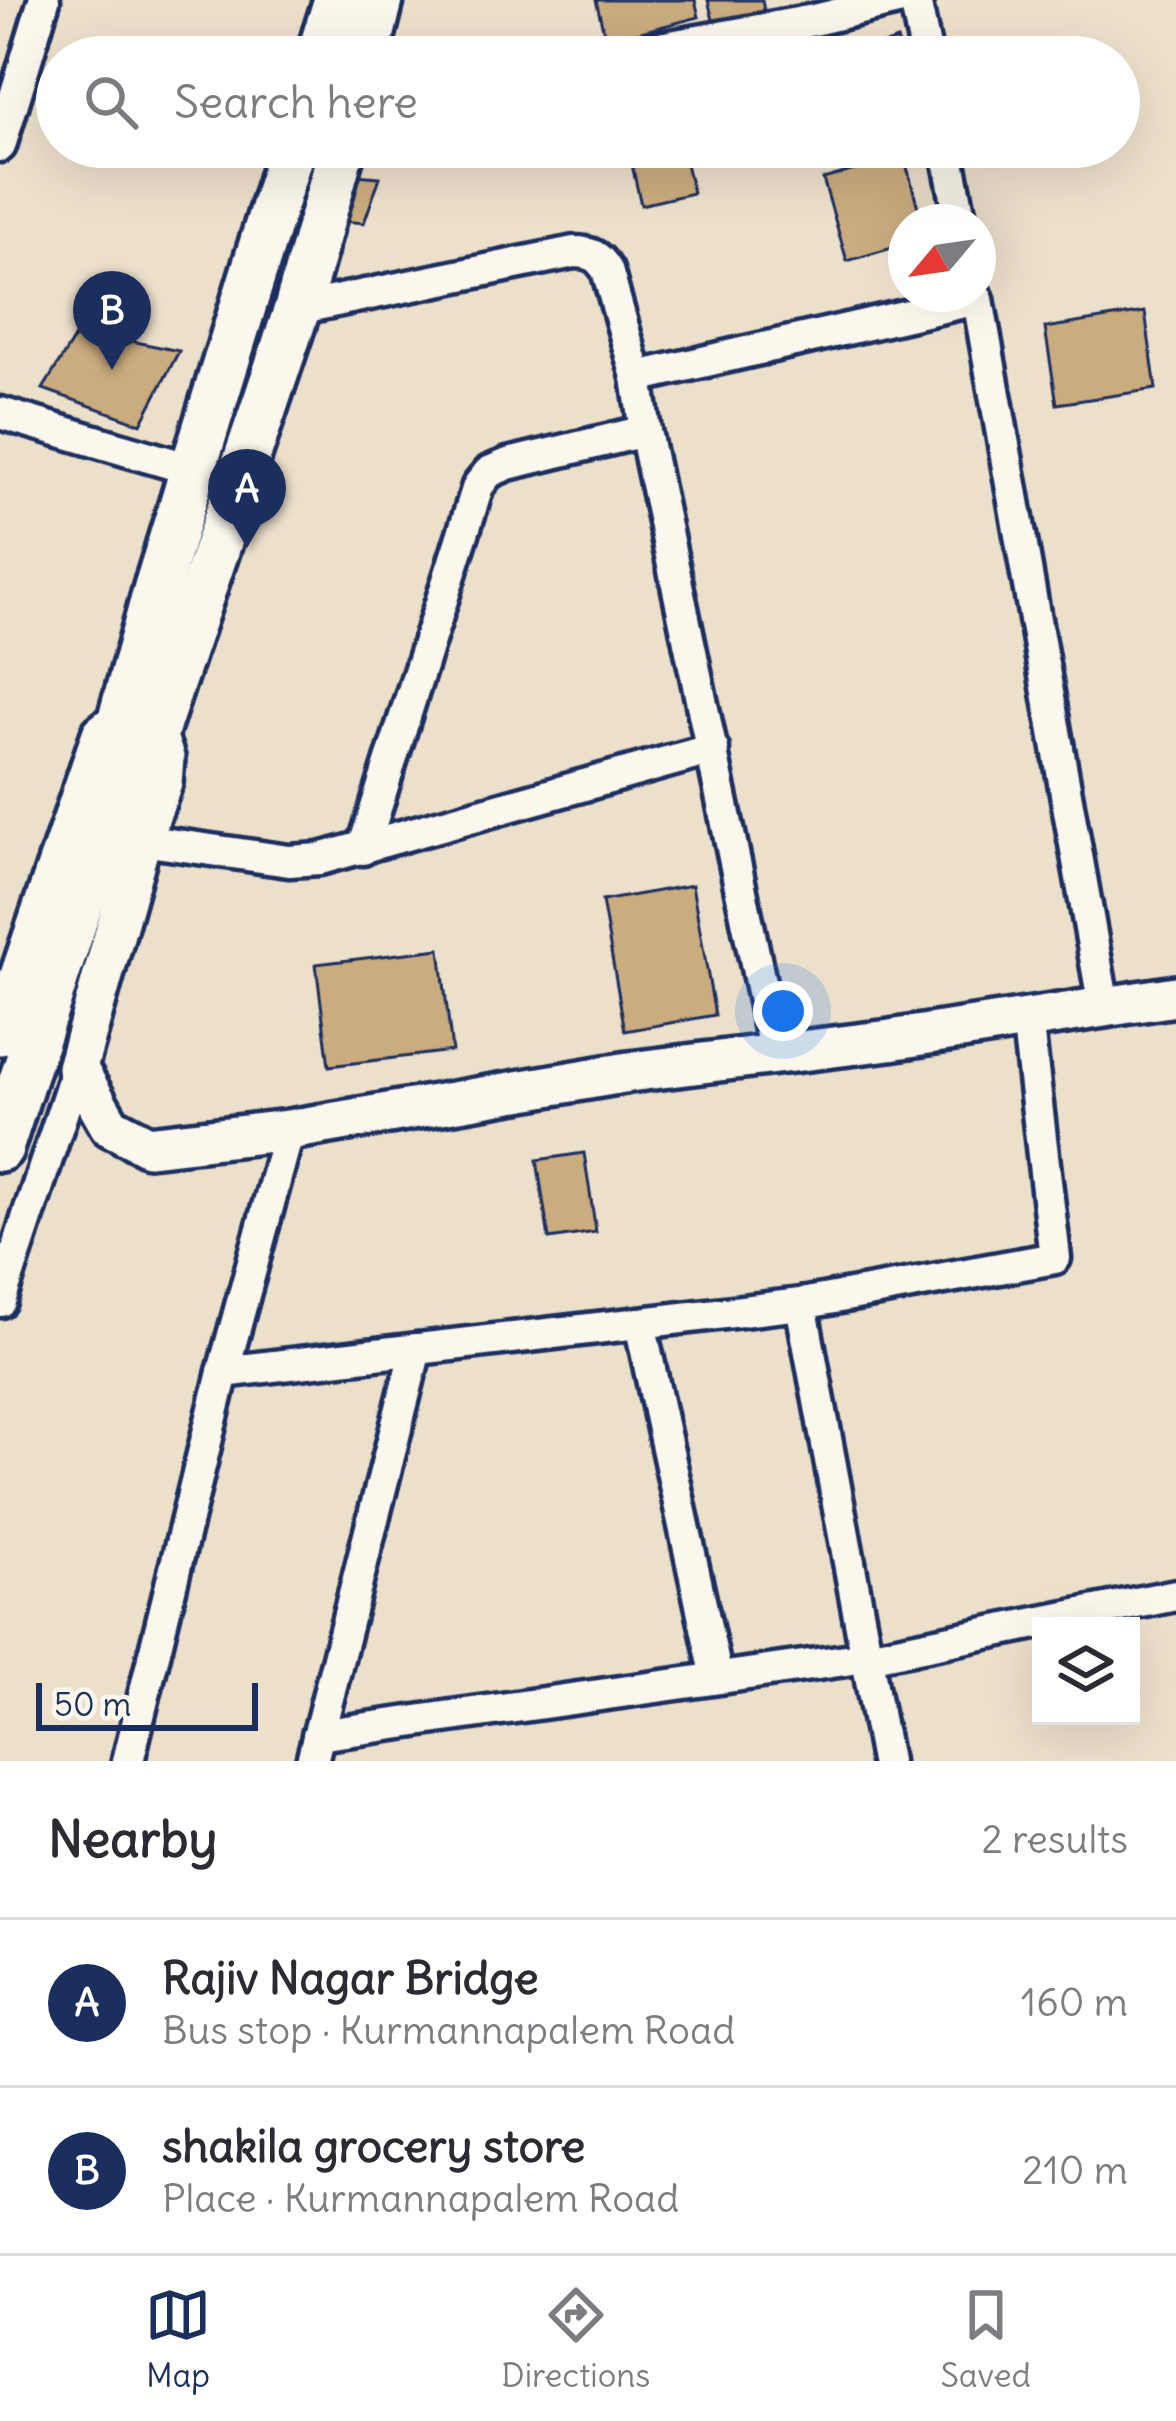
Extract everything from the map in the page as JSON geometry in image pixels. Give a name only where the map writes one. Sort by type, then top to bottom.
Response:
[{"type":"main road","points":[[326,36],[337,0]]},
{"type":"main road","points":[[371,36],[380,0]]},
{"type":"main road","points":[[138,726],[193,469],[286,168]]},
{"type":"main road","points":[[0,1148],[138,726],[237,485],[297,309],[336,168]]},
{"type":"street","points":[[0,146],[44,0]]},
{"type":"street","points":[[726,36],[898,0]]},
{"type":"street","points":[[915,0],[923,36]]},
{"type":"street","points":[[950,168],[958,204]]},
{"type":"street","points":[[297,309],[574,252],[600,258],[637,376],[775,1054]]},
{"type":"street","points":[[637,376],[909,312]]},
{"type":"street","points":[[980,312],[1104,1006]]},
{"type":"street","points":[[0,413],[237,485]]},
{"type":"street","points":[[363,849],[478,486],[489,472],[508,464],[645,431]]},
{"type":"street","points":[[0,1035],[103,734],[138,726],[164,758],[161,783],[77,1068],[0,1300]]},
{"type":"street","points":[[141,841],[289,861],[320,859],[713,749]]},
{"type":"street","points":[[77,1068],[110,1126],[148,1146],[289,1130],[629,1072],[1176,997]]},
{"type":"street","points":[[223,1372],[801,1304],[1055,1258],[1027,1018]]},
{"type":"street","points":[[128,1761],[223,1372],[289,1130]]},
{"type":"street","points":[[801,1304],[886,1761]]},
{"type":"street","points":[[640,1323],[717,1678]]},
{"type":"street","points":[[416,1349],[315,1748],[717,1678],[867,1657],[1176,1595]]},
{"type":"building","points":[[596,0],[695,0],[699,17],[625,36],[605,36]]},
{"type":"building","points":[[708,0],[762,0],[765,16],[715,28]]},
{"type":"building","points":[[633,168],[687,168],[693,193],[641,205]]},
{"type":"building","points":[[862,168],[907,168],[917,204],[888,204],[888,249],[847,261],[823,179]]},
{"type":"building","points":[[344,174],[380,177],[364,223],[340,221]]},
{"type":"building","points":[[1145,312],[1156,389],[1057,404],[1045,328]]},
{"type":"building","points":[[79,330],[179,351],[141,424],[43,389]]},
{"type":"building","points":[[692,885],[715,1015],[625,1031],[602,901]]},
{"type":"building","points":[[440,949],[452,1051],[329,1066],[316,964]]},
{"type":"building","points":[[584,1153],[596,1232],[549,1239],[537,1160]]},
{"type":"place","name":"shakila grocery store","points":[[112,370]]},
{"type":"place","name":"Rajiv Nagar Bridge","points":[[247,548]]}]
